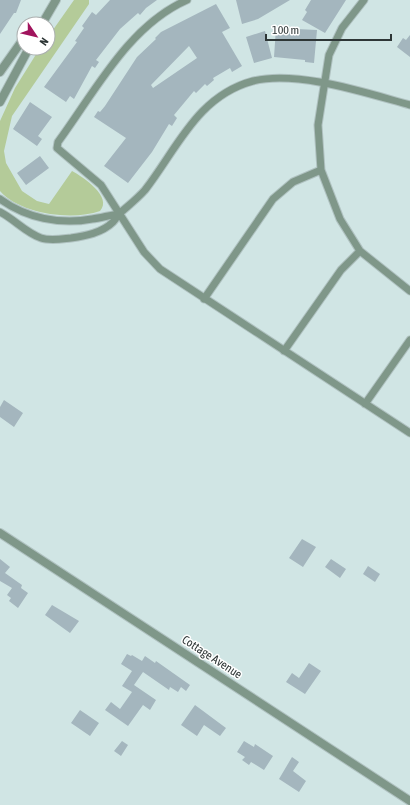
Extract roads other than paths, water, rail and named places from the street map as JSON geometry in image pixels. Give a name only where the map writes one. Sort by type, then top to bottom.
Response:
[{"type":"street","points":[[46,16],[56,0]]},
{"type":"street","points":[[187,0],[166,12],[150,24],[124,50],[58,142],[57,148],[61,153],[86,170],[101,185],[151,260],[169,276],[410,434]]},
{"type":"street","points":[[364,0],[342,28],[329,55],[318,125],[321,170],[340,219],[360,251],[410,291]]},
{"type":"street","points":[[44,16],[48,12]]},
{"type":"street","points":[[0,72],[16,49]]},
{"type":"street","points":[[0,102],[25,56]]},
{"type":"street","points":[[0,212],[41,238],[56,239],[95,232],[112,222],[138,198],[190,125],[204,109],[219,97],[238,86],[264,79],[290,78],[324,84],[410,105]]},
{"type":"street","points":[[204,299],[273,199],[293,182],[321,170]]},
{"type":"street","points":[[0,198],[21,212],[53,220],[79,220],[119,214]]},
{"type":"street","points":[[284,351],[341,270],[360,251]]},
{"type":"street","points":[[365,404],[410,340]]},
{"type":"street","name":"Cottage Avenue","points":[[0,533],[410,801]]}]
